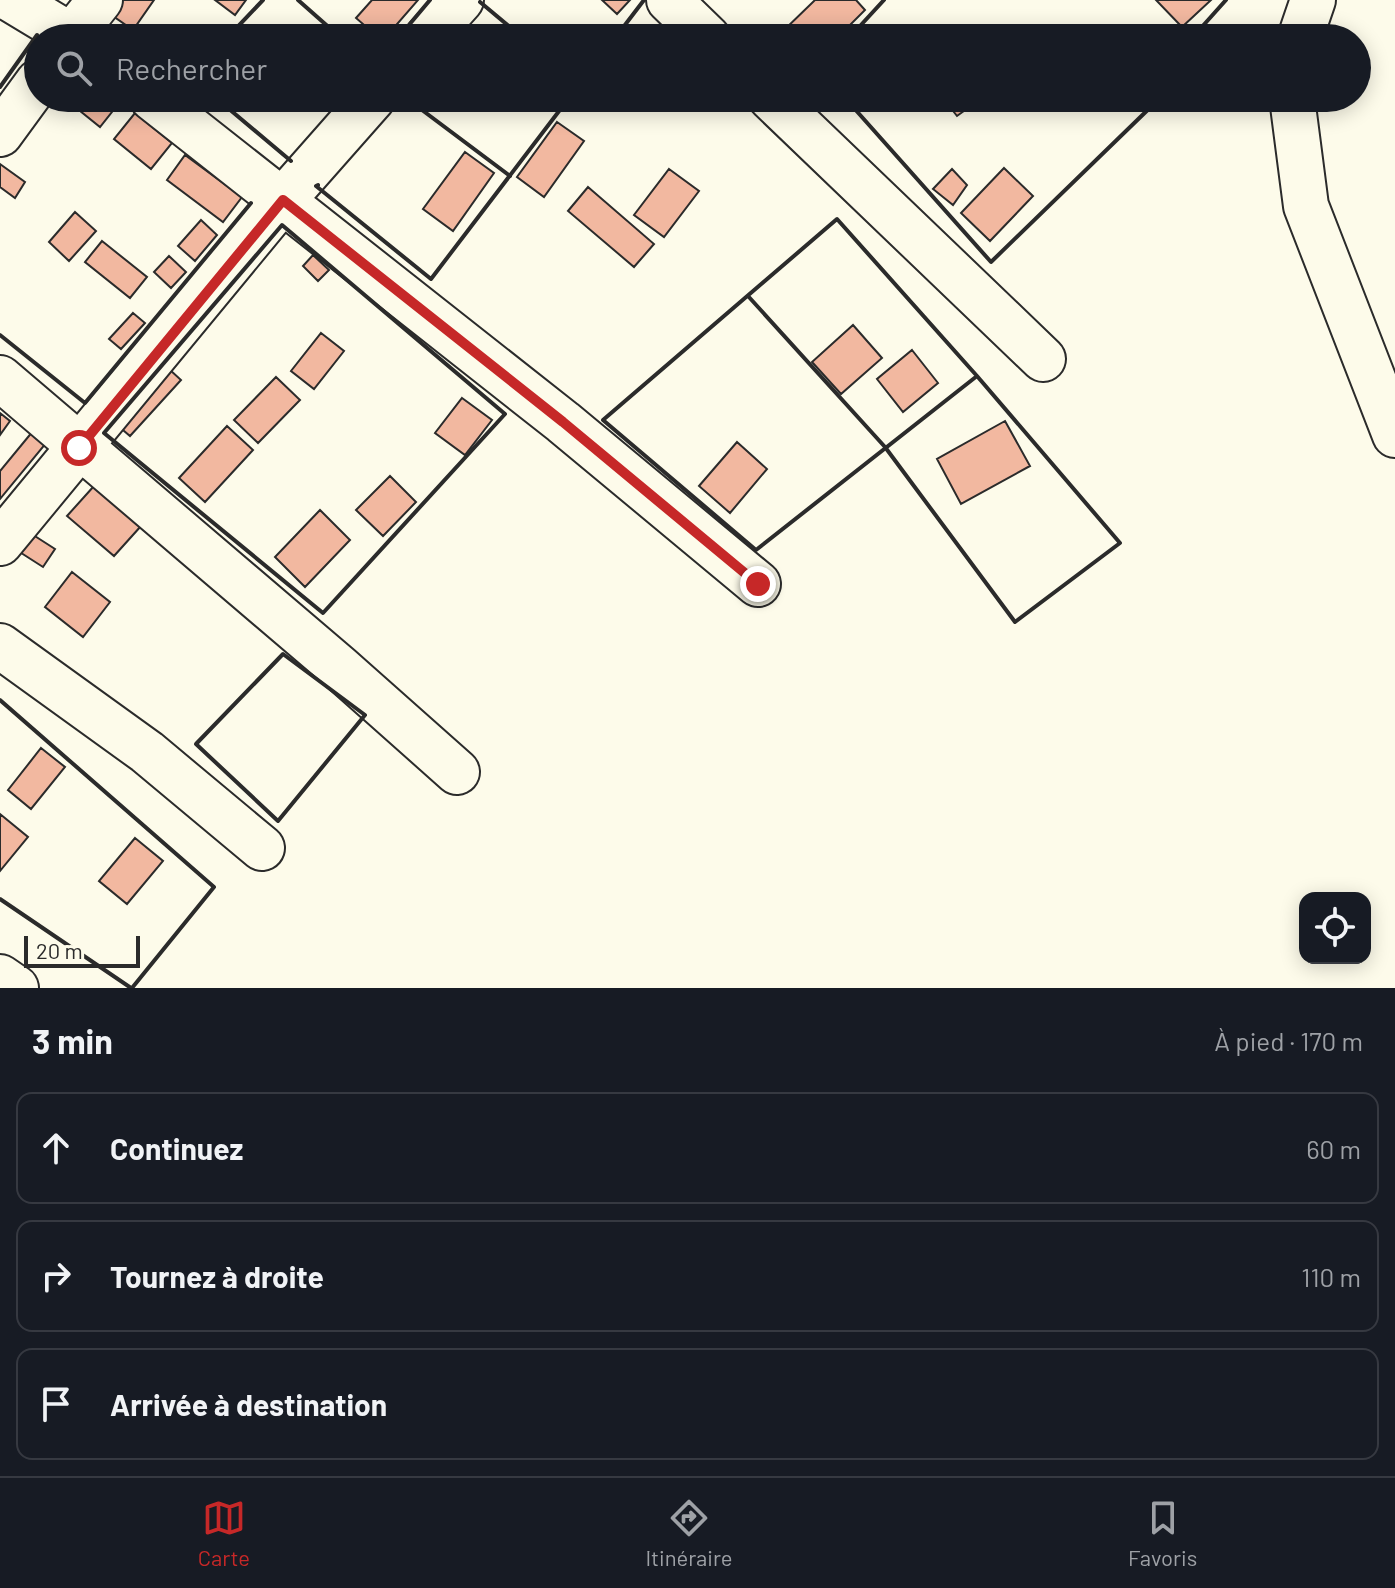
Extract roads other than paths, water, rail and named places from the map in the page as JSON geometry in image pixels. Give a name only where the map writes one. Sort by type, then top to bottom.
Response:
[{"type":"street","points":[[12,0],[51,24]]},
{"type":"street","points":[[82,24],[100,0]]},
{"type":"street","points":[[440,24],[461,0]]},
{"type":"street","points":[[669,0],[694,24]]},
{"type":"street","points":[[1305,24],[1313,0]]},
{"type":"street","points":[[0,134],[24,101]]},
{"type":"street","points":[[170,112],[563,422],[758,584]]},
{"type":"street","points":[[0,543],[283,200],[361,112]]},
{"type":"street","points":[[786,112],[1043,359]]},
{"type":"street","points":[[1294,112],[1306,206],[1395,435]]},
{"type":"street","points":[[0,378],[457,772]]},
{"type":"street","points":[[0,646],[147,752],[262,848]]},
{"type":"street","points":[[0,977],[16,988]]}]
